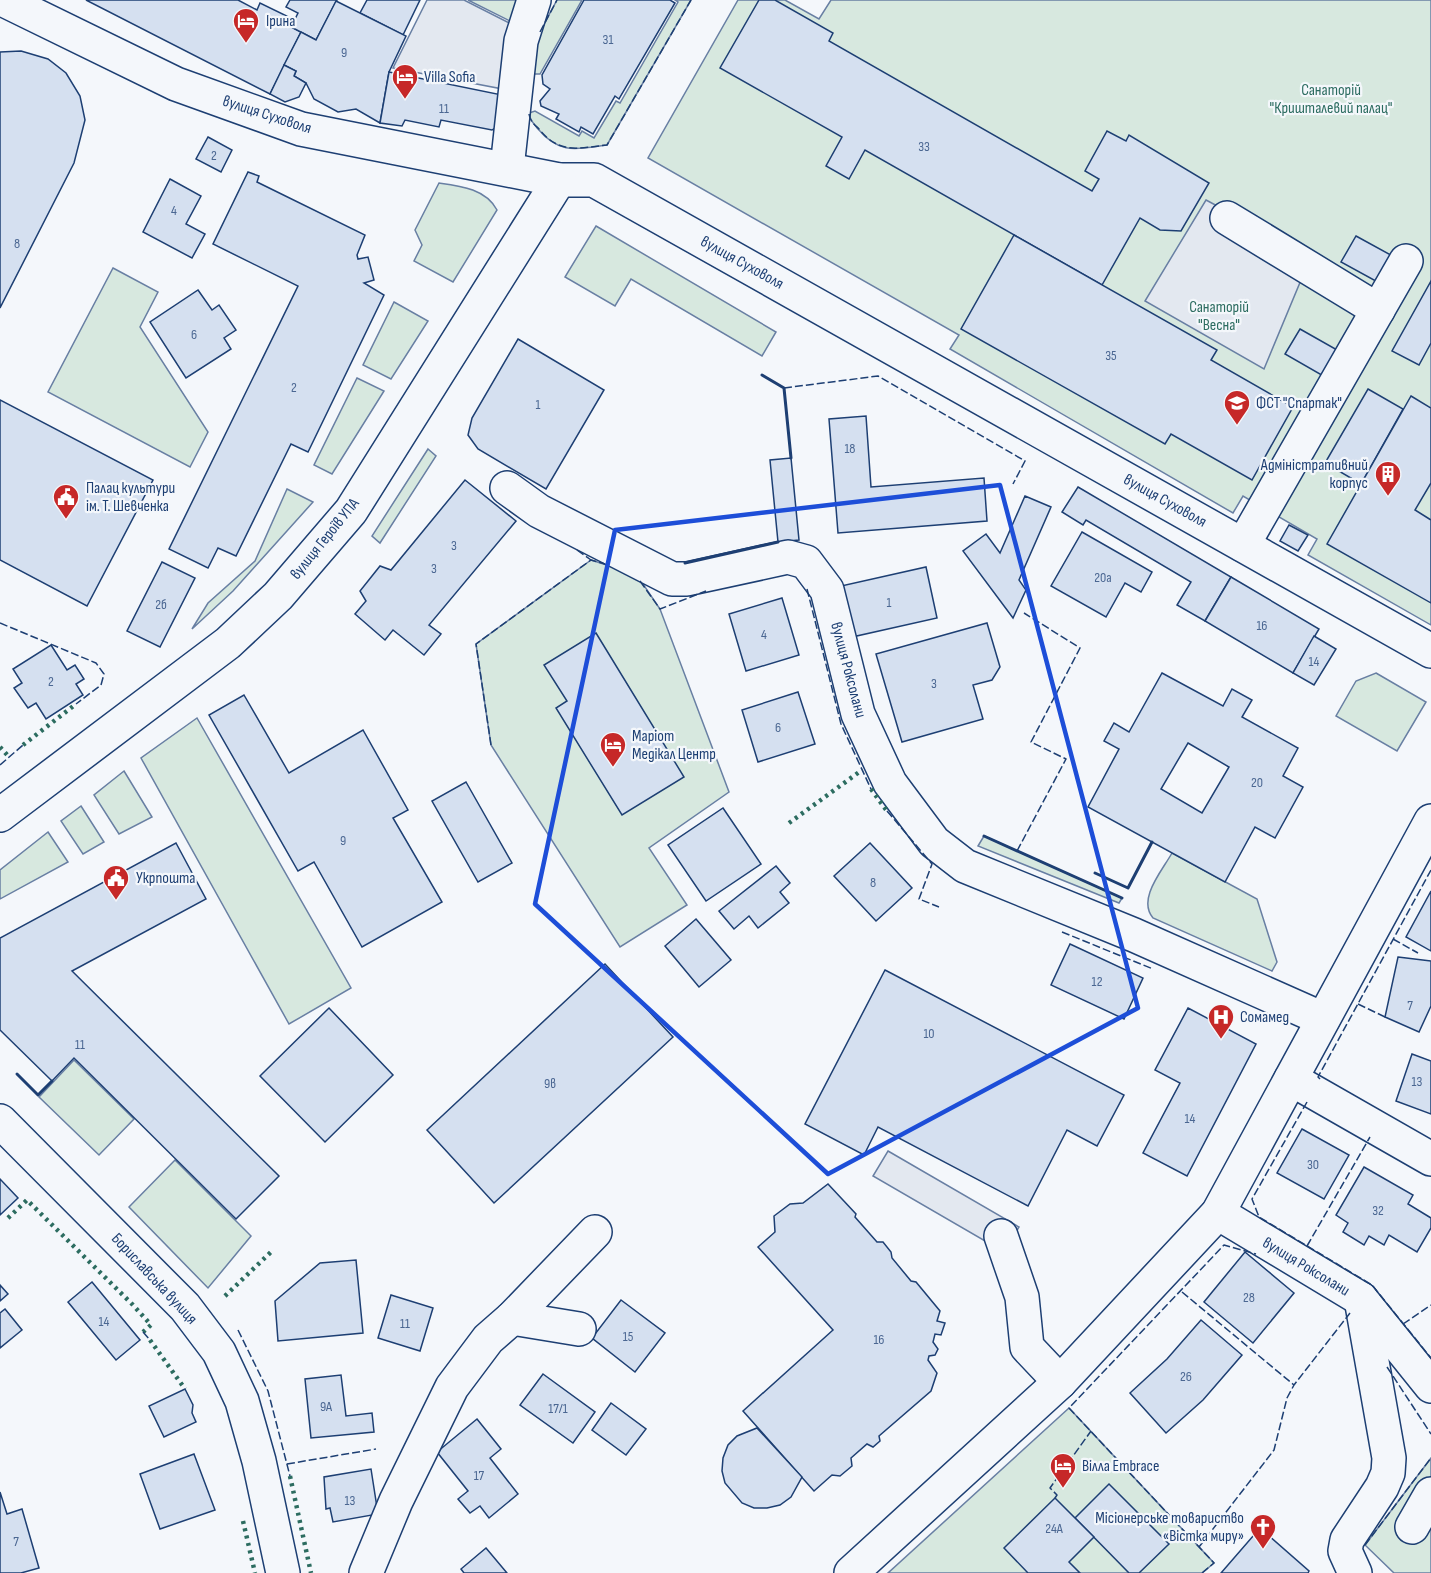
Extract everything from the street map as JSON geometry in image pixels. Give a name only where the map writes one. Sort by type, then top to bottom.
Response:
[{"type":"street","name":"вулиця Суховоля","points":[[4,0],[176,84],[301,129],[559,180],[594,180],[1431,651]]},
{"type":"street","points":[[507,168],[521,41],[534,0]]},
{"type":"street","name":"вулиця Героїв УПА","points":[[0,815],[228,643],[278,596],[351,511],[559,180]]},
{"type":"street","points":[[1227,218],[1378,310]]},
{"type":"street","points":[[1243,545],[1406,261]]},
{"type":"street","name":"вулиця Роксолани","points":[[507,488],[557,521],[672,579],[687,579],[788,557],[806,562],[827,590],[858,714],[890,783],[934,842],[964,866],[1134,935],[1323,1019]]},
{"type":"street","points":[[851,1573],[1060,1382],[1218,1213],[1431,821]]},
{"type":"street","points":[[1291,1079],[1431,1159]]},
{"type":"street","name":"Бориславська вулиця","points":[[0,1120],[185,1307],[219,1352],[242,1401],[259,1461],[283,1573]]},
{"type":"street","name":"вулиця Роксолани","points":[[1218,1213],[1361,1299],[1431,1386]]},
{"type":"street","points":[[366,1573],[396,1501],[452,1387],[488,1338],[512,1318],[595,1232]]},
{"type":"street","points":[[1001,1236],[1022,1297],[1027,1347],[1060,1382]]},
{"type":"street","points":[[1355,1573],[1345,1551],[1347,1540],[1382,1487],[1388,1473],[1389,1458],[1361,1299]]},
{"type":"street","points":[[512,1318],[579,1329]]},
{"type":"street","points":[[1412,1527],[1431,1494]]},
{"type":"highlighted area","points":[[1000,485],[1138,1008],[828,1174],[535,904],[615,530]]},
{"type":"green space","points":[[468,0],[523,0],[516,24]]},
{"type":"green space","points":[[557,0],[582,0],[540,74],[531,74],[535,41]]},
{"type":"green space","points":[[675,0],[691,0],[607,145],[578,149],[562,147],[546,137],[533,123],[529,113],[535,111],[579,136],[582,131],[594,138],[616,101],[620,103],[678,2]]},
{"type":"green space","name":"Санаторій \"Весна\"","points":[[738,0],[785,0],[819,19],[831,0],[1431,0],[1431,625],[1308,555],[1317,539],[1243,496],[1233,513],[950,349],[959,335],[648,158]]},
{"type":"green space","points":[[439,183],[464,187],[480,193],[497,210],[453,282],[414,261],[422,245],[415,230]]},
{"type":"green space","points":[[596,226],[776,332],[762,356],[631,279],[615,306],[565,277]]},
{"type":"green space","points":[[113,268],[158,292],[140,327],[208,432],[190,467],[48,392]]},
{"type":"green space","points":[[394,302],[428,321],[391,379],[363,365]]},
{"type":"green space","points":[[357,378],[384,391],[332,474],[314,465]]},
{"type":"green space","points":[[428,449],[436,456],[380,543],[372,536]]},
{"type":"green space","points":[[287,489],[313,502],[233,591],[192,629],[208,603],[255,561]]},
{"type":"green space","name":"Маріот Медікал Центр","points":[[591,560],[616,568],[641,581],[660,609],[729,792],[649,848],[687,905],[620,947],[491,745],[476,644]]},
{"type":"green space","points":[[1376,673],[1426,702],[1397,751],[1336,716],[1356,681]]},
{"type":"green space","points":[[197,718],[351,988],[289,1024],[141,758]]},
{"type":"green space","points":[[124,771],[152,817],[119,834],[94,795]]},
{"type":"green space","points":[[81,806],[104,842],[83,854],[61,821]]},
{"type":"green space","points":[[48,832],[68,862],[0,899],[0,870]]},
{"type":"green space","points":[[984,836],[1122,898],[1119,903],[978,846]]},
{"type":"green space","points":[[1172,853],[1257,899],[1277,962],[1272,971],[1153,918],[1149,910],[1149,894],[1157,876]]},
{"type":"green space","points":[[74,1060],[134,1119],[99,1155],[39,1097]]},
{"type":"green space","points":[[175,1160],[251,1236],[208,1288],[129,1207]]},
{"type":"green space","name":"Вілла Embrace","points":[[1069,1408],[1214,1563],[1202,1573],[888,1573]]},
{"type":"green space","points":[[1431,1458],[1431,1573],[1394,1573],[1365,1545]]},
{"type":"shaded area","points":[[427,0],[464,0],[515,26],[508,90],[393,68]]},
{"type":"shaded area","points":[[1206,200],[1311,256],[1264,369],[1145,301]]},
{"type":"shaded area","points":[[888,1151],[1019,1227],[1004,1252],[873,1176]]},
{"type":"building","points":[[86,0],[238,0],[257,10],[260,3],[295,20],[291,27],[301,32],[270,94]]},
{"type":"building","points":[[290,0],[337,0],[316,40],[291,27],[298,13],[286,7]]},
{"type":"building","points":[[367,0],[420,0],[403,35],[360,13]]},
{"type":"building","points":[[584,0],[670,0],[675,3],[619,99],[615,96],[593,134],[581,127],[579,132],[556,119],[559,114],[541,106],[540,101],[550,89],[543,84],[542,75]]},
{"type":"building","points":[[759,0],[775,0],[833,33],[829,41],[1092,191],[1099,179],[1085,171],[1107,131],[1126,141],[1129,135],[1209,183],[1181,231],[1160,230],[1140,218],[1102,285],[865,150],[849,179],[826,166],[842,137],[720,68]]},
{"type":"building","points":[[336,1],[406,36],[389,72],[380,123],[356,109],[338,112],[314,99],[306,83],[294,76],[296,71],[284,65],[301,32],[316,40]]},
{"type":"building","points":[[21,51],[48,59],[66,73],[80,96],[85,120],[74,163],[0,308],[0,52]]},
{"type":"building","points":[[284,65],[296,71],[294,76],[306,83],[299,97],[285,102],[270,94]]},
{"type":"building","points":[[389,72],[507,96],[505,121],[492,130],[441,120],[439,127],[405,120],[402,126],[380,123]]},
{"type":"building","points":[[208,137],[232,150],[221,172],[196,159]]},
{"type":"building","points":[[248,172],[259,176],[257,182],[365,235],[357,255],[358,259],[368,257],[374,280],[364,283],[384,295],[308,452],[291,444],[236,556],[218,548],[208,568],[169,549],[298,286],[213,244]]},
{"type":"building","points":[[170,179],[201,196],[186,224],[205,234],[192,258],[143,232]]},
{"type":"building","points":[[1014,235],[1217,350],[1211,360],[1293,407],[1252,480],[1171,434],[1165,444],[961,329]]},
{"type":"building","points":[[1356,236],[1398,259],[1383,285],[1341,262]]},
{"type":"building","points":[[1431,281],[1431,343],[1419,365],[1392,351]]},
{"type":"building","points":[[198,290],[212,310],[219,305],[236,330],[224,338],[231,349],[186,378],[150,322]]},
{"type":"building","points":[[1300,329],[1346,355],[1332,381],[1285,354]]},
{"type":"building","points":[[518,339],[604,390],[546,489],[478,449],[468,435],[472,418]]},
{"type":"building","points":[[1368,389],[1403,409],[1361,484],[1325,463]]},
{"type":"building","name":"Адміністративний корпус","points":[[1411,396],[1431,408],[1431,483],[1415,510],[1431,520],[1431,603],[1327,544]]},
{"type":"building","name":"Палац культури ім. Т. Шевченка","points":[[0,400],[153,480],[87,606],[0,560]]},
{"type":"building","points":[[866,416],[871,487],[984,478],[987,521],[838,533],[829,419]]},
{"type":"building","points":[[791,458],[799,540],[778,542],[770,460]]},
{"type":"building","points":[[465,480],[516,521],[429,625],[441,634],[424,655],[393,630],[385,640],[355,614],[366,601],[360,591],[380,566],[391,570]]},
{"type":"building","points":[[1078,487],[1231,577],[1205,621],[1177,605],[1191,582],[1086,520],[1083,525],[1062,512]]},
{"type":"building","points":[[1025,496],[1051,507],[1019,580],[1026,590],[1013,618],[963,551],[986,534],[1000,553]]},
{"type":"building","points":[[1289,525],[1308,535],[1298,551],[1280,541]]},
{"type":"building","points":[[1082,532],[1152,572],[1141,592],[1125,583],[1106,617],[1051,586]]},
{"type":"building","points":[[162,562],[195,578],[160,647],[127,631]]},
{"type":"building","points":[[926,567],[937,618],[852,637],[841,586]]},
{"type":"building","points":[[1231,577],[1319,629],[1293,673],[1205,621]]},
{"type":"building","points":[[782,598],[799,655],[746,671],[729,614]]},
{"type":"building","points":[[987,623],[1000,667],[992,680],[973,685],[983,719],[902,742],[876,654]]},
{"type":"building","points":[[596,633],[684,777],[622,815],[556,708],[567,701],[544,665]]},
{"type":"building","points":[[1314,636],[1336,649],[1314,685],[1293,673]]},
{"type":"building","points":[[51,645],[67,670],[75,665],[84,679],[76,684],[83,695],[46,719],[36,703],[28,708],[14,688],[22,683],[13,669]]},
{"type":"building","points":[[1162,673],[1223,706],[1232,689],[1252,700],[1242,717],[1298,748],[1283,776],[1303,787],[1275,838],[1255,827],[1225,882],[1088,807],[1119,749],[1104,741],[1114,723],[1129,732]],"holes":[[[1188,743],[1229,767],[1202,813],[1161,789]]]},
{"type":"building","points":[[798,692],[815,744],[758,762],[742,710]]},
{"type":"building","points":[[244,695],[289,773],[363,730],[408,810],[393,818],[442,902],[362,947],[314,862],[298,871],[209,715]]},
{"type":"building","points":[[466,782],[512,863],[478,882],[432,801]]},
{"type":"building","points":[[723,808],[761,864],[706,901],[668,845]]},
{"type":"building","points":[[176,843],[206,899],[72,971],[279,1176],[236,1219],[74,1058],[52,1081],[0,1030],[0,938]]},
{"type":"building","points":[[870,843],[912,888],[876,921],[834,876]]},
{"type":"building","points":[[776,866],[790,883],[780,892],[789,903],[758,928],[749,916],[734,929],[719,911]]},
{"type":"building","points":[[1431,891],[1431,951],[1406,937]]},
{"type":"building","points":[[696,919],[731,960],[699,987],[665,946]]},
{"type":"building","points":[[1070,944],[1143,978],[1124,1019],[1051,985]]},
{"type":"building","points":[[1398,957],[1431,961],[1431,1006],[1419,1032],[1385,1017]]},
{"type":"building","points":[[605,964],[673,1037],[494,1203],[427,1130]]},
{"type":"building","points":[[885,970],[1124,1095],[1097,1146],[1067,1130],[1028,1206],[878,1127],[864,1155],[805,1124]]},
{"type":"building","points":[[329,1008],[393,1075],[325,1142],[260,1076]]},
{"type":"building","points":[[1188,1008],[1256,1044],[1187,1176],[1143,1153],[1180,1083],[1155,1070]]},
{"type":"building","points":[[1412,1054],[1431,1061],[1431,1114],[1396,1101]]},
{"type":"building","points":[[1302,1129],[1349,1155],[1324,1199],[1277,1173]]},
{"type":"building","points":[[1364,1167],[1413,1195],[1408,1204],[1431,1218],[1431,1228],[1417,1252],[1389,1235],[1384,1245],[1369,1236],[1364,1245],[1343,1232],[1348,1223],[1336,1215]]},
{"type":"building","points":[[0,1179],[18,1198],[0,1215]]},
{"type":"building","points":[[828,1184],[856,1214],[855,1217],[877,1242],[883,1242],[891,1252],[892,1258],[911,1281],[916,1282],[940,1311],[937,1321],[945,1323],[941,1335],[935,1334],[933,1342],[938,1349],[935,1355],[929,1356],[928,1360],[937,1373],[931,1391],[879,1436],[880,1441],[873,1447],[867,1444],[851,1458],[852,1466],[840,1476],[832,1475],[814,1491],[743,1411],[833,1330],[758,1247],[775,1232],[774,1216],[790,1204],[803,1203]]},
{"type":"building","points":[[1245,1252],[1294,1293],[1253,1343],[1204,1302]]},
{"type":"building","points":[[356,1260],[363,1333],[278,1341],[275,1301],[320,1263]]},
{"type":"building","points":[[92,1282],[140,1340],[116,1360],[68,1302]]},
{"type":"building","points":[[0,1285],[8,1294],[0,1301]]},
{"type":"building","points":[[391,1295],[433,1308],[420,1351],[378,1338]]},
{"type":"building","points":[[621,1300],[665,1333],[635,1372],[592,1338]]},
{"type":"building","points":[[5,1309],[22,1330],[0,1348],[0,1313]]},
{"type":"building","points":[[1201,1320],[1242,1355],[1203,1400],[1166,1433],[1130,1393],[1167,1359]]},
{"type":"building","points":[[543,1374],[595,1412],[573,1443],[520,1405]]},
{"type":"building","points":[[341,1375],[346,1416],[372,1413],[374,1432],[311,1438],[305,1379]]},
{"type":"building","points":[[185,1389],[193,1405],[192,1413],[196,1422],[164,1437],[149,1406]]},
{"type":"building","points":[[611,1403],[646,1429],[626,1455],[592,1430]]},
{"type":"building","points":[[477,1419],[501,1449],[490,1458],[518,1494],[489,1518],[480,1506],[470,1513],[458,1499],[468,1491],[437,1452]]},
{"type":"building","points":[[757,1428],[802,1477],[791,1497],[780,1505],[767,1508],[754,1508],[742,1503],[725,1483],[722,1471],[723,1458],[728,1445],[737,1436]]},
{"type":"building","points":[[194,1454],[215,1510],[160,1529],[140,1474]]},
{"type":"building","points":[[371,1469],[378,1514],[333,1522],[330,1508],[326,1509],[324,1477]]},
{"type":"building","points":[[1109,1484],[1169,1544],[1139,1573],[1129,1573],[1075,1518]]},
{"type":"building","points":[[0,1492],[7,1514],[22,1509],[39,1568],[21,1573],[0,1573]]},
{"type":"building","points":[[1055,1498],[1094,1537],[1069,1562],[1080,1573],[1028,1573],[1004,1548]]},
{"type":"building","name":"Місіонерське товариство «Вістка миру»","points":[[1260,1528],[1309,1571],[1308,1573],[1221,1573]]},
{"type":"building","points":[[486,1548],[507,1573],[464,1573],[461,1569]]},
{"type":"hedge","points":[[23,745],[76,704]]},
{"type":"hedge","points":[[0,747],[9,757]]},
{"type":"hedge","points":[[789,823],[862,770]]},
{"type":"hedge","points":[[871,789],[887,811]]},
{"type":"hedge","points":[[8,1218],[27,1200],[151,1325],[143,1332]]},
{"type":"hedge","points":[[225,1296],[272,1251]]},
{"type":"hedge","points":[[150,1340],[185,1389]]},
{"type":"hedge","points":[[290,1476],[311,1573]]},
{"type":"hedge","points":[[243,1521],[255,1573]]},
{"type":"fence","points":[[540,32],[557,0]]},
{"type":"fence","points":[[529,114],[530,119],[554,143],[570,148],[607,145],[691,0]]},
{"type":"fence","points":[[784,388],[878,376],[1025,461],[1013,484]]},
{"type":"fence","points":[[577,550],[591,560]]},
{"type":"fence","points":[[491,745],[476,644],[591,560],[605,564]]},
{"type":"fence","points":[[640,581],[660,609],[706,591]]},
{"type":"fence","points":[[807,589],[841,724],[871,789]]},
{"type":"fence","points":[[1017,851],[1066,759],[1031,742],[1080,648],[1024,613]]},
{"type":"fence","points":[[0,623],[96,663],[104,674],[101,685],[76,704]]},
{"type":"fence","points":[[0,765],[23,745]]},
{"type":"fence","points":[[887,811],[932,864],[919,899],[939,907]]},
{"type":"fence","points":[[1320,1079],[1318,1077],[1431,870]]},
{"type":"fence","points":[[1062,932],[1153,969]]},
{"type":"fence","points":[[1393,939],[1418,953]]},
{"type":"fence","points":[[1358,1004],[1385,1017]]},
{"type":"fence","points":[[1307,1102],[1252,1199],[1259,1217],[1372,1285],[1431,1358]]},
{"type":"fence","points":[[1307,1246],[1370,1137]]},
{"type":"fence","points":[[1202,1573],[1214,1563],[1069,1408],[1224,1245],[1256,1254]]},
{"type":"fence","points":[[1182,1292],[1294,1385]]},
{"type":"fence","points":[[1403,1324],[1431,1305]]},
{"type":"fence","points":[[1199,1547],[1274,1450],[1287,1398],[1294,1385],[1350,1313]]},
{"type":"fence","points":[[238,1330],[268,1391],[290,1476]]},
{"type":"fence","points":[[143,1332],[150,1340]]},
{"type":"fence","points":[[1387,1367],[1431,1434]]},
{"type":"fence","points":[[1055,1498],[1057,1495],[1050,1488],[1091,1431]]},
{"type":"fence","points":[[287,1464],[376,1449]]},
{"type":"fence","points":[[1365,1545],[1431,1458]]},
{"type":"wall","points":[[762,375],[784,388],[791,458]]},
{"type":"wall","points":[[685,563],[778,542]]},
{"type":"wall","points":[[984,836],[1122,898]]},
{"type":"wall","points":[[1095,873],[1128,888],[1152,842]]},
{"type":"wall","points":[[17,1074],[38,1095],[52,1081]]},
{"type":"place","name":"Ірина","points":[[246,44]]},
{"type":"place","name":"Villa Sofia","points":[[405,100]]},
{"type":"place","name":"ФСТ \"Спартак\"","points":[[1237,426]]},
{"type":"place","name":"Адміністративний корпус","points":[[1388,497]]},
{"type":"place","name":"Палац культури ім. Т. Шевченка","points":[[66,520]]},
{"type":"place","name":"Маріот Медікал Центр","points":[[613,768]]},
{"type":"place","name":"Укрпошта","points":[[116,901]]},
{"type":"place","name":"Сомамед","points":[[1221,1040]]},
{"type":"place","name":"Вілла Embrace","points":[[1063,1489]]},
{"type":"place","name":"Місіонерське товариство «Вістка миру»","points":[[1263,1550]]},
{"type":"park label","name":"Санаторій \"Кришталевий палац\"","points":[[1331,99]]}]
